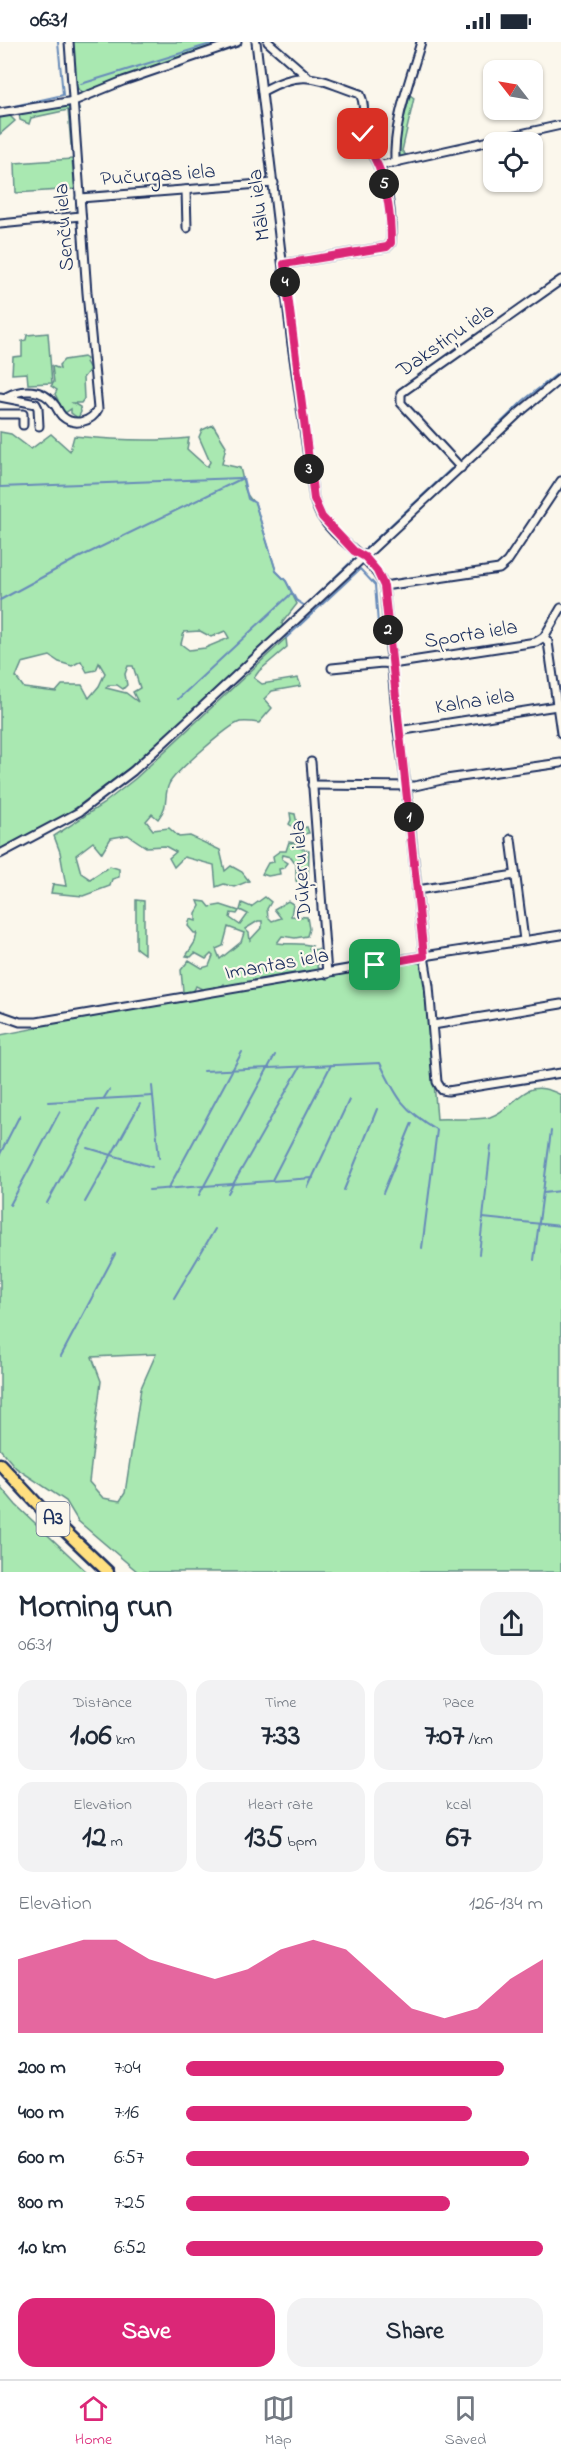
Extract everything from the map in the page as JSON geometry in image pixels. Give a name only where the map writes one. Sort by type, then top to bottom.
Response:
[{"type":"highway","name":"A3","points":[[0,1464],[41,1508],[108,1572]]},
{"type":"street","name":"Senču iela","points":[[3,397],[15,391],[39,392],[55,404],[63,417],[74,421],[89,421],[98,409],[69,42]]},
{"type":"street","points":[[0,113],[74,101],[123,81],[237,42]]},
{"type":"street","name":"Mālu iela","points":[[256,42],[314,499],[322,517],[354,551],[365,557],[377,571],[384,586]]},
{"type":"street","points":[[268,42],[307,76],[360,94],[363,134],[368,150],[378,166],[387,195],[391,235],[391,243],[387,247],[284,264]]},
{"type":"street","points":[[395,163],[396,134],[400,115],[421,42]]},
{"type":"street","points":[[263,91],[296,77],[307,76]]},
{"type":"street","points":[[378,166],[561,125]]},
{"type":"street","name":"Pučurgas iela","points":[[80,198],[274,183]]},
{"type":"street","points":[[186,190],[187,228]]},
{"type":"street","points":[[0,224],[81,216]]},
{"type":"street","name":"Dakstiņu iela","points":[[460,468],[401,403],[401,393],[561,280]]},
{"type":"street","points":[[0,854],[80,812],[133,771],[535,399],[561,378]]},
{"type":"street","points":[[3,397],[36,404],[39,426]]},
{"type":"street","points":[[0,414],[23,414],[23,425]]},
{"type":"street","points":[[561,481],[507,562],[499,568],[384,586],[398,731],[424,956],[427,965],[437,1082],[442,1089],[448,1091],[561,1073]]},
{"type":"street","name":"Sporta iela","points":[[332,668],[392,664],[520,645],[544,637],[561,608]]},
{"type":"street","points":[[544,637],[548,642],[561,733]]},
{"type":"street","name":"Kalna iela","points":[[398,731],[557,706]]},
{"type":"street","name":"Dūķeru iela","points":[[311,762],[327,974]]},
{"type":"street","points":[[312,785],[415,786],[446,779],[561,763]]},
{"type":"street","points":[[511,839],[524,940]]},
{"type":"street","points":[[417,890],[515,875]]},
{"type":"street","name":"Imantas iela","points":[[0,1016],[20,1022],[37,1022],[561,935]]},
{"type":"street","points":[[433,1025],[561,1004]]},
{"type":"green space","points":[[73,42],[229,42],[81,93],[76,86]]},
{"type":"green space","points":[[410,95],[414,98],[402,151],[407,156],[399,157],[399,137]]},
{"type":"green space","points":[[66,101],[79,109],[79,127],[73,133],[79,150],[71,145],[68,110],[31,118],[29,124],[20,120],[19,113],[10,116],[15,121],[0,134],[0,114]]},
{"type":"green space","points":[[72,159],[75,189],[16,193],[15,163]]},
{"type":"green space","points":[[48,333],[52,383],[28,384],[27,373],[12,374],[13,357],[22,356],[22,341],[26,340],[27,335]]},
{"type":"green space","points":[[84,357],[90,369],[83,378],[84,399],[81,403],[73,403],[80,407],[81,412],[78,418],[71,413],[71,409],[65,413],[56,402],[58,400],[55,394],[57,390],[51,386],[54,382],[52,366],[60,369],[59,365],[64,360]]},
{"type":"green space","points":[[213,425],[226,446],[222,464],[240,468],[246,492],[255,503],[276,571],[286,581],[297,604],[282,623],[283,628],[129,768],[50,827],[0,849],[0,432],[11,434],[31,449],[51,434],[70,451],[74,436],[132,440],[189,438],[187,449],[207,467],[210,462],[199,437],[202,430]],"holes":[[[200,631],[211,637],[225,631],[229,638],[205,648],[189,650],[181,644],[184,632]],[[50,656],[72,666],[81,661],[87,672],[96,670],[99,663],[105,673],[99,686],[89,698],[82,685],[62,685],[56,692],[24,688],[16,677],[22,663]],[[128,666],[133,666],[140,688],[133,692],[138,702],[126,693],[106,688],[108,685],[117,685],[123,689],[127,685],[125,674]]]},
{"type":"green space","points":[[286,638],[287,647],[254,678],[262,684],[298,678],[301,686],[272,691],[264,699],[272,708],[259,723],[240,722],[202,750],[169,784],[162,814],[158,819],[152,814],[146,821],[153,830],[169,828],[179,837],[190,836],[220,850],[225,871],[231,866],[242,872],[249,881],[234,887],[224,884],[216,887],[214,865],[184,857],[174,867],[169,858],[176,852],[165,846],[146,847],[128,835],[111,838],[102,853],[93,842],[76,855],[81,873],[90,879],[110,866],[119,869],[119,877],[112,879],[110,886],[83,896],[51,893],[53,884],[66,886],[60,852],[54,836],[103,804],[136,778]]},
{"type":"green space","points":[[290,813],[295,814],[297,824],[303,828],[307,827],[309,833],[300,835],[298,831],[294,834],[294,828],[289,824]]},
{"type":"green space","points":[[289,842],[298,844],[300,848],[309,851],[308,887],[305,888],[296,881],[296,864],[291,857],[283,855],[282,859],[288,863],[284,868],[279,869],[280,874],[268,876],[262,874],[268,863],[274,862],[273,856],[280,851],[286,851]]},
{"type":"green space","points":[[265,897],[271,902],[267,909],[268,917],[272,921],[281,918],[274,909],[288,901],[293,904],[291,916],[307,917],[309,929],[307,936],[295,938],[282,936],[277,943],[303,944],[312,946],[309,948],[311,950],[318,949],[320,957],[317,967],[322,972],[303,977],[298,974],[294,978],[286,976],[283,980],[248,985],[243,983],[240,986],[226,988],[224,984],[208,992],[196,986],[192,995],[183,992],[181,970],[189,960],[202,968],[209,966],[213,956],[211,954],[206,959],[195,953],[191,957],[186,956],[195,942],[197,933],[194,933],[188,926],[190,919],[196,921],[196,913],[200,906],[198,901],[206,902],[210,907],[221,905],[239,911],[237,914],[231,913],[230,918],[240,925],[248,914],[240,910],[242,903],[251,907]],"holes":[[[262,921],[262,927],[250,940],[249,933],[245,929]],[[228,927],[244,933],[241,942],[220,959],[216,949],[223,946]]]},
{"type":"green space","points":[[136,900],[144,901],[144,954],[136,948]]},
{"type":"green space","points":[[413,962],[422,964],[425,972],[437,1119],[490,1117],[522,1094],[538,1088],[561,1095],[561,1572],[138,1572],[78,1521],[66,1501],[16,1468],[0,1449],[0,1035],[37,1028],[37,1025]],"holes":[[[156,1354],[141,1388],[125,1493],[120,1501],[103,1498],[89,1482],[101,1381],[92,1357]]]},
{"type":"green space","points":[[0,1486],[16,1505],[87,1572],[0,1572]]},
{"type":"waterway","points":[[14,106],[63,95],[58,42]]},
{"type":"waterway","points":[[81,84],[217,42]]},
{"type":"waterway","points":[[461,461],[524,400],[561,371]]},
{"type":"waterway","points":[[363,551],[451,469]]},
{"type":"waterway","points":[[0,487],[240,478]]},
{"type":"waterway","points":[[243,478],[248,499],[255,503],[276,571],[286,581],[296,600],[305,606],[356,557]]},
{"type":"waterway","points":[[0,600],[74,560],[243,478]]},
{"type":"waterway","points":[[286,638],[360,569],[375,585],[379,637]]},
{"type":"waterway","points":[[178,699],[292,593]]},
{"type":"waterway","points":[[168,1189],[242,1052]]},
{"type":"waterway","points":[[199,1195],[275,1055]]},
{"type":"waterway","points":[[203,1071],[380,1063],[402,1102],[416,1116],[437,1130],[422,1248]]},
{"type":"waterway","points":[[272,1180],[331,1065]]},
{"type":"waterway","points":[[228,1193],[300,1067]]},
{"type":"waterway","points":[[152,1086],[159,1158]]},
{"type":"waterway","points":[[104,1098],[109,1090]]},
{"type":"waterway","points":[[48,1102],[153,1096]]},
{"type":"waterway","points":[[308,1187],[349,1100]]},
{"type":"waterway","points":[[85,1202],[140,1104]]},
{"type":"waterway","points":[[344,1190],[377,1109]]},
{"type":"waterway","points":[[47,1203],[98,1110]]},
{"type":"waterway","points":[[10,1205],[60,1111]]},
{"type":"waterway","points":[[0,1154],[20,1115]]},
{"type":"waterway","points":[[383,1193],[412,1123]]},
{"type":"waterway","points":[[534,1260],[551,1131]]},
{"type":"waterway","points":[[479,1254],[491,1146]]},
{"type":"waterway","points":[[88,1148],[152,1167]]},
{"type":"waterway","points":[[149,1190],[313,1178]]},
{"type":"waterway","points":[[543,1193],[561,1191]]},
{"type":"waterway","points":[[483,1218],[561,1226]]},
{"type":"waterway","points":[[174,1298],[215,1229]]},
{"type":"waterway","points":[[61,1356],[115,1254]]},
{"type":"route","points":[[363,134],[368,150],[378,166],[387,195],[391,243],[387,247],[284,264],[292,345],[314,499],[322,517],[354,551],[365,557],[377,571],[384,586],[424,956],[375,965]]}]
